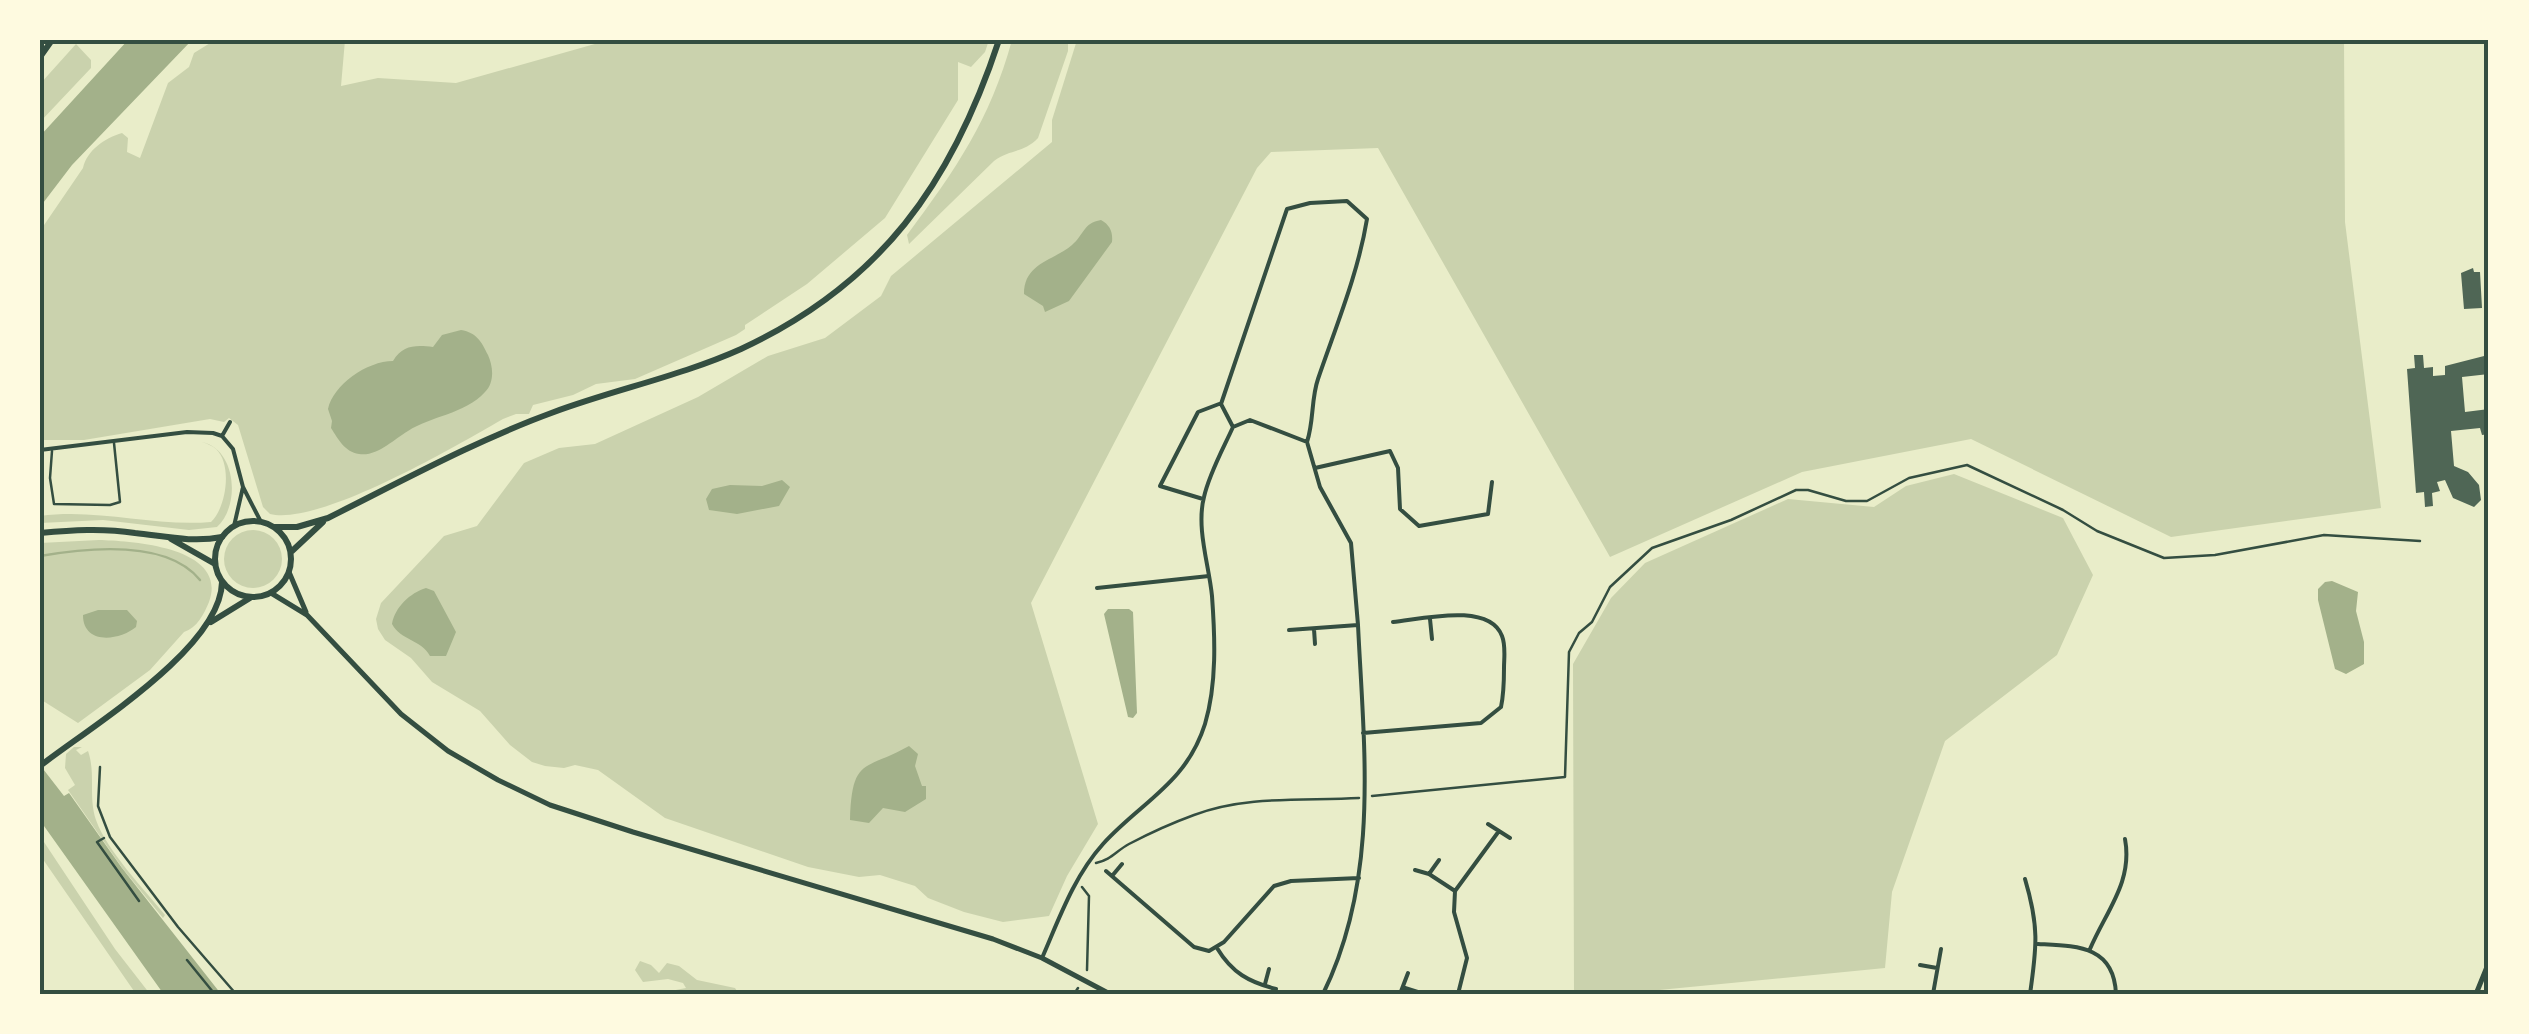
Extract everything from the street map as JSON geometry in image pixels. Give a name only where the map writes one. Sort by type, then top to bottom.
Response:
[{"type":"main road","points":[[40,56],[52,40]]},
{"type":"main road","points":[[250,598],[229,590],[215,564],[222,537],[234,526],[261,522],[274,527],[298,527],[328,518],[534,420],[738,350],[812,310],[869,263],[905,226],[938,179],[970,122],[999,40]]},
{"type":"main road","points":[[291,552],[328,518]]},
{"type":"main road","points":[[210,622],[250,598],[279,588],[289,572],[291,552],[274,527]]},
{"type":"main road","points":[[40,534],[96,530],[170,539],[222,537]]},
{"type":"main road","points":[[170,539],[215,564]]},
{"type":"main road","points":[[40,766],[180,656],[210,622],[222,582]]},
{"type":"street","points":[[1233,427],[1221,403],[1288,209],[1347,201],[1367,219],[1364,239],[1316,383],[1307,442],[1320,488],[1351,543],[1366,797],[1359,878],[1344,946],[1323,994]]},
{"type":"street","points":[[1203,499],[1160,486],[1198,412],[1221,403]]},
{"type":"street","points":[[1042,958],[1070,895],[1092,858],[1120,826],[1175,779],[1198,744],[1213,683],[1203,499],[1233,427],[1250,420],[1307,442]]},
{"type":"street","points":[[222,436],[230,422]]},
{"type":"street","points":[[40,450],[188,432],[222,436],[236,456],[242,487],[261,522]]},
{"type":"street","points":[[1314,468],[1390,451],[1398,468],[1400,509],[1419,526],[1488,514],[1492,482]]},
{"type":"street","points":[[234,526],[242,487]]},
{"type":"street","points":[[289,572],[307,615]]},
{"type":"street","points":[[1097,588],[1209,576]]},
{"type":"street","points":[[270,594],[307,615],[401,714],[448,751],[550,805],[993,939],[1042,958],[1110,994]]},
{"type":"street","points":[[1364,733],[1481,723],[1502,706],[1504,648],[1502,635],[1494,624],[1466,615],[1393,622]]},
{"type":"street","points":[[1430,619],[1432,639]]},
{"type":"street","points":[[1289,630],[1358,625]]},
{"type":"street","points":[[1314,628],[1315,644]]},
{"type":"street","points":[[1488,824],[1510,838]]},
{"type":"street","points":[[1458,994],[1467,958],[1454,912],[1455,891],[1499,831]]},
{"type":"street","points":[[2090,949],[2121,890],[2129,860],[2125,839]]},
{"type":"street","points":[[1429,874],[1438,860]]},
{"type":"street","points":[[1112,876],[1122,864]]},
{"type":"street","points":[[1416,870],[1455,891]]},
{"type":"street","points":[[1106,871],[1194,947],[1210,952],[1274,886],[1291,881],[1359,878]]},
{"type":"street","points":[[2025,879],[2034,907],[2038,944],[2030,994]]},
{"type":"street","points":[[2038,944],[2090,949],[2111,970],[2116,994]]},
{"type":"street","points":[[1217,948],[1231,969],[1276,989]]},
{"type":"street","points":[[1933,994],[1941,949]]},
{"type":"street","points":[[2476,994],[2489,962]]},
{"type":"street","points":[[1920,965],[1937,968]]},
{"type":"street","points":[[1264,986],[1269,969]]},
{"type":"street","points":[[1408,973],[1402,991],[1424,994]]},
{"type":"lane","points":[[52,450],[50,478],[54,504],[110,505],[120,502],[114,443]]},
{"type":"path","points":[[1096,863],[1110,860],[1123,848],[1161,829],[1225,806],[1366,797],[1565,777],[1568,652],[1579,633],[1592,622],[1610,587],[1652,548],[1731,520],[1796,490],[1846,501],[1867,501],[1909,478],[1967,465],[2097,530],[2164,558],[2216,555],[2324,535],[2420,541]]},
{"type":"path","points":[[100,767],[98,806],[110,838],[178,927],[236,994]]},
{"type":"path","points":[[104,838],[97,842],[139,901]]},
{"type":"path","points":[[111,862],[118,857]]},
{"type":"path","points":[[1087,970],[1089,896],[1081,888],[1088,875]]},
{"type":"path","points":[[135,896],[143,891]]},
{"type":"path","points":[[187,960],[213,992]]},
{"type":"path","points":[[200,976],[206,972]]},
{"type":"path","points":[[1074,994],[1078,988]]},
{"type":"shaded area","points":[[128,40],[192,40],[72,165],[40,207],[40,136]]},
{"type":"shaded area","points":[[215,40],[345,40],[341,86],[378,78],[456,83],[609,40],[989,40],[985,52],[971,67],[958,62],[958,100],[885,218],[807,284],[736,335],[635,379],[596,384],[573,395],[533,405],[529,414],[503,419],[353,496],[321,508],[270,514],[263,507],[238,425],[229,418],[224,422],[210,419],[84,440],[40,440],[40,231],[98,146],[122,133],[128,138],[127,152],[140,158],[168,83],[189,67],[194,53]]},
{"type":"shaded area","points":[[1012,40],[1068,40],[1068,51],[1038,138],[994,161],[909,244],[907,235],[956,165],[982,119]]},
{"type":"shaded area","points":[[1077,40],[2344,40],[2345,222],[2381,508],[2171,537],[1971,439],[1802,472],[1610,557],[1378,148],[1271,152],[1257,168],[1031,603],[1098,824],[1049,916],[1003,922],[964,912],[928,898],[915,886],[880,875],[859,877],[808,867],[665,818],[598,770],[532,762],[510,745],[480,711],[432,682],[411,658],[385,640],[376,619],[381,603],[444,536],[477,526],[524,463],[559,448],[595,444],[698,397],[768,356],[825,338],[881,296],[891,276],[1052,142],[1052,120]]},
{"type":"shaded area","points":[[76,44],[91,60],[91,68],[40,122],[40,84]]},
{"type":"shaded area","points":[[1101,220],[1110,229],[1112,242],[1069,301],[1045,312],[1043,306],[1024,294],[1029,276],[1072,245],[1087,227]]},
{"type":"shaded area","points":[[461,330],[478,338],[490,359],[492,379],[485,392],[468,405],[417,426],[372,453],[354,453],[342,444],[331,428],[328,409],[344,383],[373,365],[393,361],[405,349],[433,347],[442,335]]},
{"type":"shaded area","points":[[217,450],[228,466],[232,492],[225,517],[217,527],[189,530],[103,520],[40,523],[40,516],[62,514],[211,522],[226,486],[225,465]]},
{"type":"shaded area","points":[[1954,474],[2063,518],[2093,575],[2057,655],[1945,741],[1892,892],[1885,968],[1618,994],[1574,994],[1573,664],[1611,598],[1645,563],[1788,499],[1874,507],[1906,486]]},
{"type":"shaded area","points":[[782,480],[790,487],[779,506],[737,514],[709,510],[706,499],[712,489],[762,486]]},
{"type":"shaded area","points":[[253,530],[273,539],[282,559],[273,579],[253,588],[233,579],[224,559],[233,539]]},
{"type":"shaded area","points":[[99,540],[154,546],[192,558],[205,569],[211,584],[209,602],[196,624],[150,670],[78,723],[40,699],[40,543]]},
{"type":"shaded area","points":[[2332,581],[2358,592],[2356,611],[2364,642],[2364,664],[2346,674],[2335,669],[2318,600],[2318,589]]},
{"type":"shaded area","points":[[426,588],[434,591],[456,632],[446,656],[430,656],[392,624],[404,602]]},
{"type":"shaded area","points":[[1108,609],[1133,612],[1137,713],[1133,718],[1128,717],[1104,614]]},
{"type":"shaded area","points":[[98,610],[127,610],[137,621],[136,627],[112,637],[95,636],[85,625],[83,615]]},
{"type":"shaded area","points":[[909,746],[918,754],[915,766],[922,786],[926,786],[926,799],[905,812],[883,808],[869,823],[850,820],[858,775],[864,768]]},
{"type":"shaded area","points":[[74,747],[82,747],[76,750],[81,755],[88,751],[94,811],[101,832],[165,915],[163,918],[123,869],[68,790],[75,785],[65,768],[66,754]]},
{"type":"shaded area","points":[[40,765],[64,796],[69,793],[221,994],[163,994],[44,826],[40,818]]},
{"type":"shaded area","points":[[40,836],[115,949],[150,994],[136,994],[40,855]]},
{"type":"shaded area","points":[[640,961],[659,973],[667,963],[679,966],[697,980],[735,988],[739,994],[655,994],[686,988],[683,983],[668,979],[643,982],[635,970]]},
{"type":"building","points":[[2473,268],[2480,272],[2482,308],[2464,309],[2461,273]]},
{"type":"building","points":[[2414,355],[2423,355],[2424,368],[2433,367],[2433,376],[2445,375],[2445,366],[2488,355],[2489,374],[2462,377],[2465,412],[2489,409],[2489,434],[2482,435],[2480,428],[2451,431],[2454,466],[2468,472],[2479,485],[2481,500],[2474,507],[2453,498],[2445,480],[2437,482],[2440,491],[2432,493],[2433,506],[2425,507],[2424,492],[2416,493],[2407,369],[2415,368]]},
{"type":"waterway","points":[[40,556],[102,549],[147,552],[186,567],[200,580]]}]
